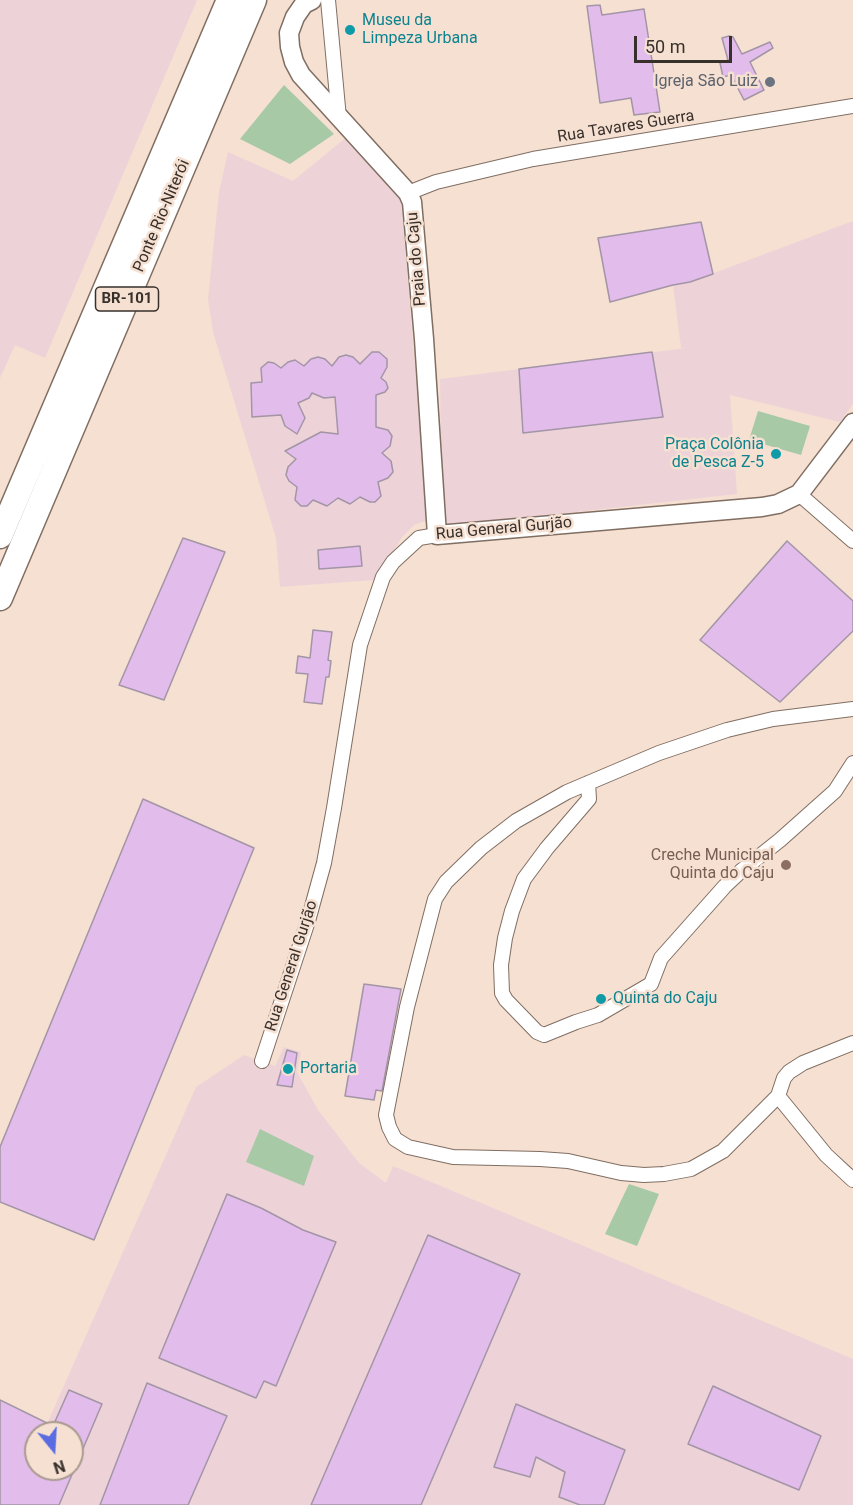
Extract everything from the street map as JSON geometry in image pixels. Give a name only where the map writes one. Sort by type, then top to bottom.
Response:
[{"type":"highway","name":"Ponte Rio-Niterói","points":[[0,536],[229,0]]},
{"type":"highway","name":"Ponte Rio-Niterói","points":[[0,598],[254,0]]},
{"type":"street","name":"Praia do Caju","points":[[312,0],[304,4],[295,17],[289,33],[294,62],[301,75],[408,192],[414,213],[436,535]]},
{"type":"street","points":[[328,0],[339,118]]},
{"type":"street","name":"Rua Tavares Guerra","points":[[408,192],[436,182],[532,159],[853,106]]},
{"type":"street","points":[[853,423],[799,494],[853,541]]},
{"type":"street","name":"Rua General Gurjão","points":[[262,1061],[308,921],[324,863],[360,645],[383,577],[393,561],[418,538],[436,535],[762,507],[778,504],[799,494]]},
{"type":"street","points":[[853,709],[773,719],[727,730],[659,753],[567,792],[516,821],[481,848],[439,891],[430,914],[407,1007],[388,1101],[386,1114],[388,1127],[395,1139],[408,1147],[453,1157],[568,1161],[621,1173],[644,1175],[691,1169],[723,1151],[778,1096],[784,1078],[789,1072],[803,1063],[853,1043]]},
{"type":"street","points":[[588,783],[590,794],[586,804],[547,848],[524,879],[512,911],[501,965],[501,987],[506,1000],[540,1035],[548,1035],[598,1015],[647,988],[651,984],[661,958],[725,886],[835,791],[853,763]]},
{"type":"street","points":[[778,1096],[826,1155],[853,1180]]},
{"type":"shaded area","points":[[0,0],[197,0],[45,358],[15,345],[0,378]]},
{"type":"shaded area","points":[[349,135],[401,199],[428,520],[414,525],[402,537],[375,580],[280,587],[276,538],[213,332],[208,299],[219,192],[228,152],[293,181]]},
{"type":"shaded area","points":[[853,221],[853,404],[840,422],[730,395],[737,494],[442,527],[440,379],[687,348],[681,348],[673,285],[690,282]]},
{"type":"shaded area","points":[[284,1047],[301,1052],[297,1072],[318,1110],[359,1163],[386,1183],[393,1166],[853,1359],[853,1505],[12,1505],[28,1481],[84,1481],[84,1421],[48,1421],[196,1087],[244,1055],[275,1066]]},
{"type":"green space","points":[[284,85],[334,134],[290,164],[240,139]]},
{"type":"green space","points":[[758,411],[810,426],[801,455],[749,440]]},
{"type":"green space","points":[[260,1129],[314,1156],[304,1186],[246,1162]]},
{"type":"green space","points":[[629,1184],[659,1194],[637,1246],[605,1234]]},
{"type":"building","points":[[600,5],[602,15],[644,9],[660,112],[634,115],[631,98],[600,103],[587,6]]},
{"type":"building","points":[[733,37],[742,54],[770,42],[773,48],[750,62],[764,90],[744,100],[731,75],[723,77],[720,63],[728,60],[722,38]]},
{"type":"building","points":[[701,222],[713,274],[610,302],[598,238]]},
{"type":"building","points":[[372,352],[379,352],[387,359],[387,367],[381,378],[386,382],[388,388],[385,392],[376,395],[376,427],[388,430],[392,436],[390,446],[382,453],[391,461],[393,472],[388,478],[378,482],[381,496],[375,502],[360,497],[350,504],[338,498],[327,506],[313,500],[307,506],[301,506],[295,500],[297,487],[289,481],[286,475],[288,467],[296,459],[285,451],[321,432],[338,434],[335,397],[324,398],[312,393],[309,398],[298,403],[305,418],[297,434],[285,426],[281,415],[252,417],[251,383],[262,382],[261,368],[268,362],[281,368],[295,360],[304,366],[311,359],[318,357],[325,359],[332,366],[339,357],[346,355],[353,357],[360,364]]},
{"type":"building","points":[[652,352],[663,417],[523,433],[519,369]]},
{"type":"building","points":[[183,538],[225,552],[164,700],[119,685]]},
{"type":"building","points":[[787,541],[853,601],[853,631],[780,702],[700,640]]},
{"type":"building","points":[[360,546],[362,566],[319,569],[318,550]]},
{"type":"building","points":[[313,630],[332,632],[328,660],[331,661],[329,677],[326,677],[322,704],[304,702],[308,674],[296,673],[298,656],[310,658]]},
{"type":"building","points":[[143,799],[254,848],[94,1240],[0,1202],[0,1147]]},
{"type":"building","points":[[364,984],[401,989],[382,1091],[376,1090],[374,1100],[345,1096]]},
{"type":"building","name":"Portaria","points":[[287,1050],[297,1053],[292,1087],[277,1085]]},
{"type":"building","points":[[227,1194],[261,1208],[303,1230],[336,1242],[276,1386],[264,1381],[256,1398],[159,1358]]},
{"type":"building","points":[[428,1235],[520,1274],[421,1505],[311,1505]]},
{"type":"building","points":[[147,1383],[227,1416],[188,1505],[100,1505]]},
{"type":"building","points":[[713,1386],[821,1436],[799,1490],[688,1444]]},
{"type":"building","points":[[69,1390],[102,1404],[84,1446],[84,1421],[55,1421]]},
{"type":"building","points":[[0,1400],[43,1421],[24,1421],[24,1481],[69,1481],[59,1505],[0,1505]]},
{"type":"building","points":[[516,1404],[625,1450],[604,1505],[580,1505],[559,1497],[565,1472],[536,1457],[530,1477],[494,1467]]},
{"type":"place","name":"Museu da Limpeza Urbana","points":[[350,30]]},
{"type":"place","name":"Igreja São Luiz","points":[[770,82]]},
{"type":"place","name":"Praça Colônia de Pesca Z-5","points":[[776,454]]},
{"type":"place","name":"Creche Municipal Quinta do Caju","points":[[786,865]]},
{"type":"place","name":"Quinta do Caju","points":[[601,999]]},
{"type":"place","name":"Portaria","points":[[288,1069]]}]
